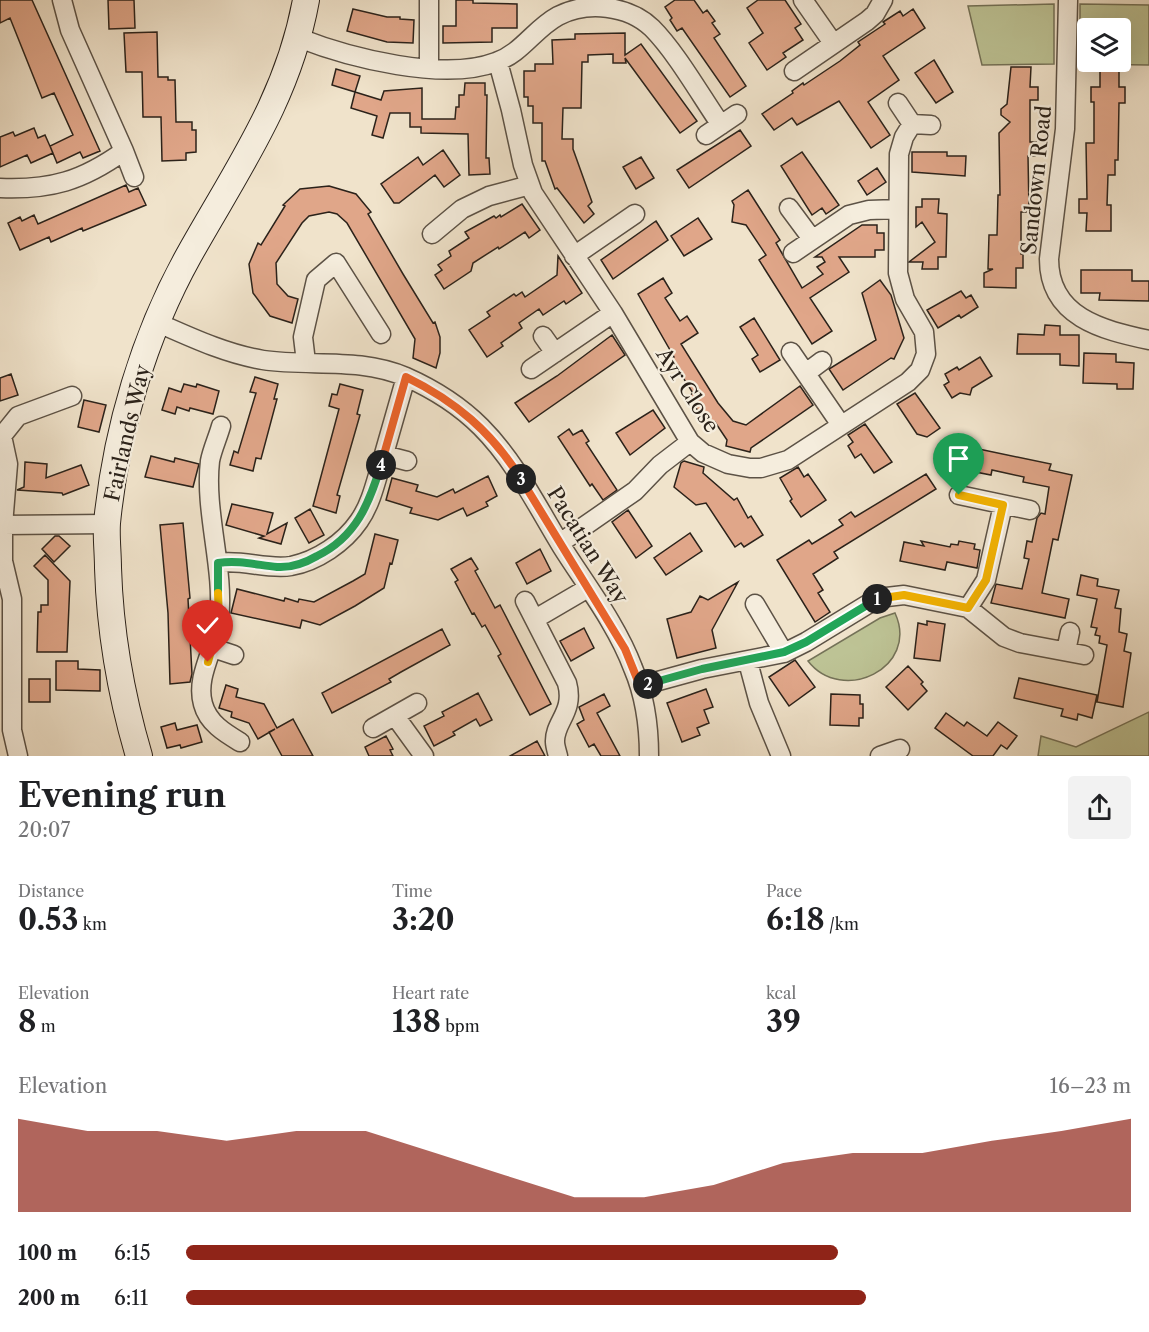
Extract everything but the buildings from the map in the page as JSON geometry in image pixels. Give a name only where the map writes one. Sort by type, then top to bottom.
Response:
[{"type":"main road","name":"Fairlands Way","points":[[139,756],[128,718],[110,612],[107,524],[115,470],[131,397],[156,322],[189,256],[234,180],[275,103],[299,38],[306,0]]},
{"type":"street","points":[[62,0],[70,30],[134,177]]},
{"type":"street","points":[[429,0],[429,68]]},
{"type":"street","points":[[803,0],[833,43]]},
{"type":"street","points":[[794,71],[867,21],[875,14],[883,0]]},
{"type":"street","name":"Sandown Road","points":[[1068,0],[1065,129],[1049,259],[1051,278],[1060,298],[1078,316],[1111,330],[1149,340]]},
{"type":"street","points":[[299,38],[329,50],[372,61],[429,68],[475,67],[498,62],[515,53],[549,22],[566,12],[598,7],[622,11],[642,21],[657,35],[714,130],[737,114]]},
{"type":"street","name":"Ayr Close","points":[[498,62],[523,165],[533,194],[613,313],[690,442],[716,460],[739,466],[762,468],[788,460],[908,382],[920,370],[926,354],[924,332],[905,299],[900,285],[897,251],[900,146],[922,124],[898,103]]},
{"type":"street","points":[[0,188],[50,187],[105,164],[124,151]]},
{"type":"street","points":[[432,234],[462,209],[489,196],[530,185]]},
{"type":"street","points":[[789,208],[812,240]]},
{"type":"street","points":[[793,253],[849,215],[869,210],[898,209]]},
{"type":"street","points":[[574,256],[635,214]]},
{"type":"street","points":[[306,362],[303,337],[316,280],[336,263],[381,334]]},
{"type":"street","points":[[531,369],[613,313]]},
{"type":"street","name":"Pacatian Way","points":[[156,322],[244,356],[273,361],[358,364],[406,377],[436,392],[482,428],[516,472],[625,649],[640,686],[648,722],[649,756]]},
{"type":"street","points":[[543,336],[555,353]]},
{"type":"street","points":[[791,352],[842,425]]},
{"type":"street","points":[[806,374],[822,361]]},
{"type":"street","points":[[218,563],[232,561],[288,566],[301,564],[338,544],[359,521],[370,497],[406,377]]},
{"type":"street","points":[[18,756],[12,730],[6,622],[12,599],[2,551],[8,464],[1,436],[18,416],[72,396]]},
{"type":"street","points":[[213,436],[210,461],[211,509],[218,563],[219,620],[213,648],[201,682],[203,705],[218,729],[240,742]]},
{"type":"street","points":[[560,543],[635,491],[660,465],[690,442]]},
{"type":"street","points":[[384,455],[407,461]]},
{"type":"street","points":[[959,495],[1030,510]]},
{"type":"street","points":[[968,608],[986,580],[1003,505]]},
{"type":"street","points":[[3,525],[107,524]]},
{"type":"street","points":[[535,619],[588,588]]},
{"type":"street","points":[[640,686],[702,669],[748,662],[784,652],[806,642],[878,598],[904,595],[968,608],[1004,637],[1084,655]]},
{"type":"street","points":[[525,601],[570,693],[568,705],[554,741],[558,756]]},
{"type":"street","points":[[755,603],[784,652]]},
{"type":"street","points":[[1066,651],[1070,632]]},
{"type":"street","points":[[213,648],[234,655]]},
{"type":"street","points":[[748,662],[759,703],[781,756]]},
{"type":"street","points":[[373,728],[417,703]]},
{"type":"street","points":[[395,716],[424,756]]},
{"type":"street","points":[[880,756],[900,749]]},
{"type":"green space","points":[[1054,4],[1054,64],[982,65],[968,6]]},
{"type":"green space","points":[[1080,4],[1149,5],[1149,65],[1131,65],[1131,18],[1080,18]]},
{"type":"green space","points":[[895,613],[900,633],[897,650],[887,664],[874,674],[857,680],[839,680],[823,674],[808,661],[880,618]]},
{"type":"green space","points":[[1149,712],[1149,756],[1038,756],[1041,736],[1076,747]]},
{"type":"route","points":[[208,662],[219,620],[218,563],[232,561],[278,567],[301,564],[338,544],[359,521],[365,510],[406,377],[456,405],[482,428],[499,448],[609,621],[625,649],[640,686],[702,669],[748,662],[784,652],[806,642],[878,598],[904,595],[968,608],[986,580],[1003,505],[959,495]]}]
